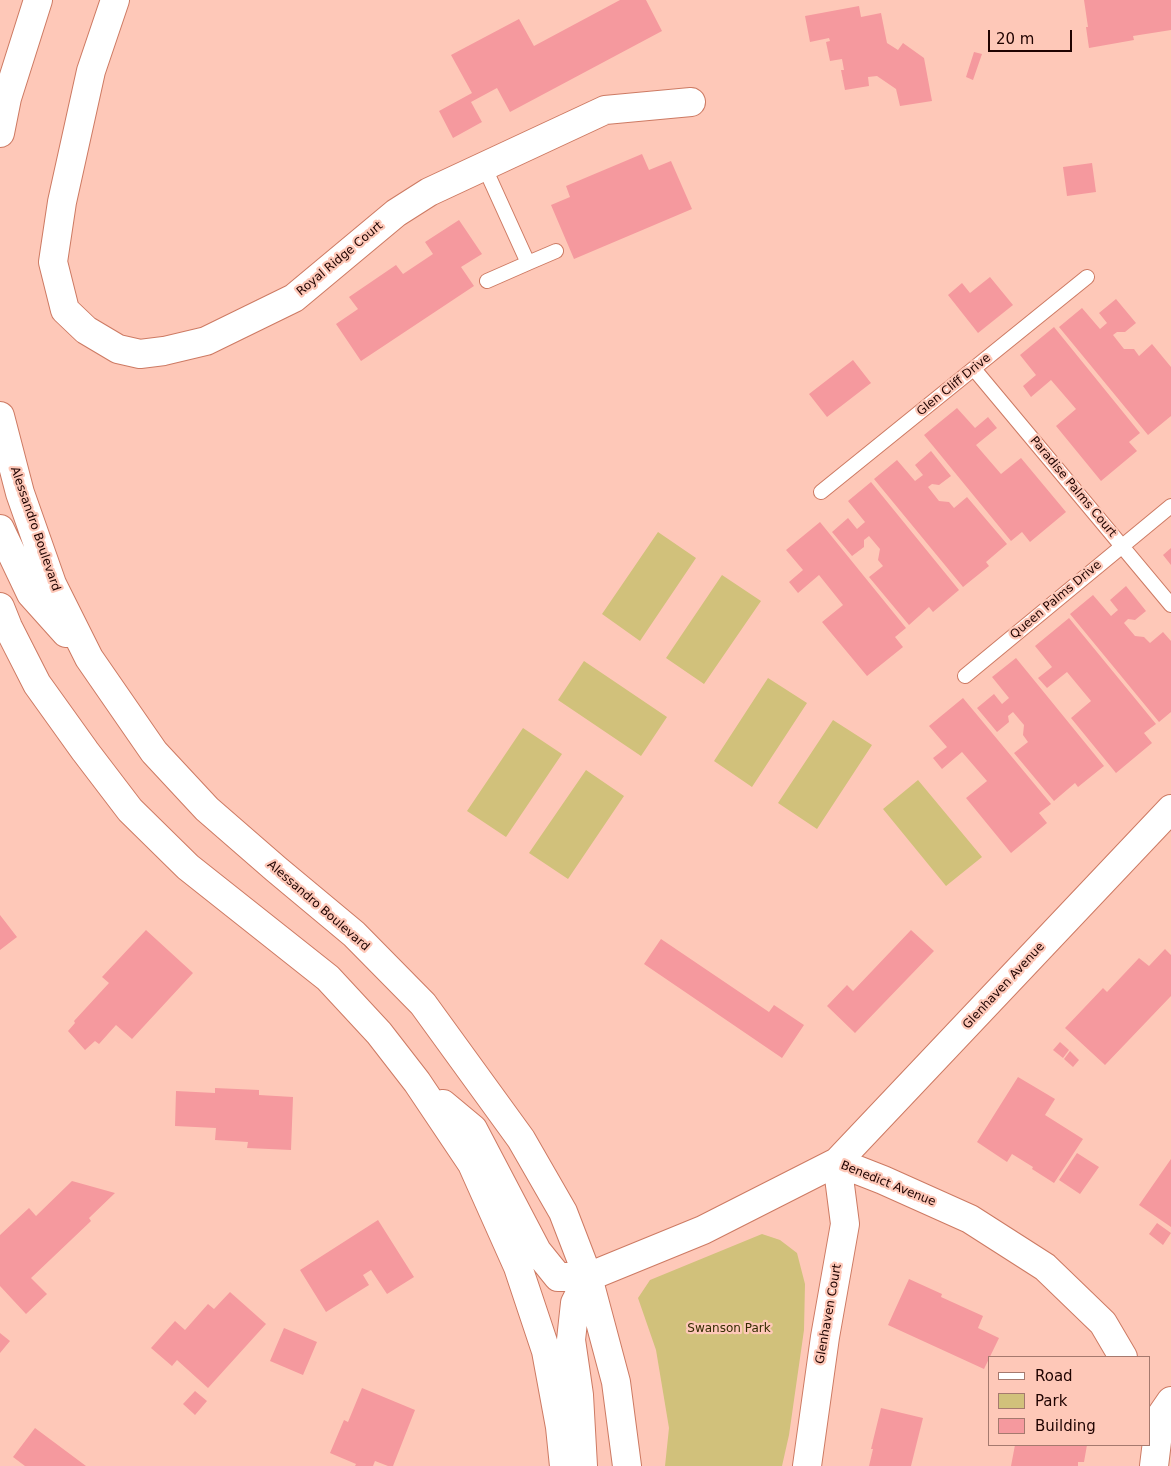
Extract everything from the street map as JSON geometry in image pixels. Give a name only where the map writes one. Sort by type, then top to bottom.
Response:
[{"type":"main road","points":[[0,133],[7,98],[38,0]]},
{"type":"main road","name":"Royal Ridge Court","points":[[115,0],[92,71],[62,202],[53,262],[65,310],[86,330],[118,349],[140,354],[206,341],[294,298],[396,213],[429,192],[605,110],[691,102]]},
{"type":"main road","name":"Alessandro Boulevard","points":[[0,416],[20,493],[52,584],[89,658],[154,752],[207,810],[354,934],[423,1004],[521,1139],[563,1212],[588,1277],[616,1382],[627,1466]]},
{"type":"main road","points":[[0,529],[31,594],[89,658]]},
{"type":"main road","points":[[0,607],[8,627],[38,684],[85,751],[130,810],[188,867],[328,978],[379,1033],[418,1082],[472,1164],[518,1267],[546,1351],[560,1427],[564,1466]]},
{"type":"main road","name":"Glenhaven Avenue","points":[[837,1162],[1171,809]]},
{"type":"main road","points":[[418,1082],[473,1129],[537,1251],[558,1277],[588,1277],[575,1303],[571,1340],[579,1395],[583,1466]]},
{"type":"main road","name":"Benedict Avenue","points":[[588,1277],[703,1230],[837,1162],[883,1180],[970,1219],[1045,1267],[1103,1324],[1123,1356]]},
{"type":"main road","name":"Glenhaven Court","points":[[806,1466],[825,1336],[845,1224],[837,1162]]},
{"type":"main road","points":[[1154,1466],[1163,1413]]},
{"type":"lane","points":[[484,166],[528,263]]},
{"type":"lane","points":[[487,281],[556,251]]},
{"type":"lane","name":"Glen Cliff Drive","points":[[821,492],[1087,277]]},
{"type":"lane","name":"Paradise Palms Court","points":[[974,369],[1171,605]]},
{"type":"lane","name":"Queen Palms Drive","points":[[965,676],[1171,506]]},
{"type":"green space","points":[[658,532],[696,558],[640,641],[602,614]]},
{"type":"green space","points":[[722,575],[761,601],[704,684],[666,658]]},
{"type":"green space","points":[[584,661],[667,717],[641,756],[558,700]]},
{"type":"green space","points":[[768,678],[807,703],[752,787],[714,761]]},
{"type":"green space","points":[[833,720],[872,745],[817,829],[778,803]]},
{"type":"green space","points":[[523,728],[562,754],[506,837],[467,811]]},
{"type":"green space","points":[[586,770],[624,796],[568,879],[529,853]]},
{"type":"green space","points":[[918,780],[982,857],[946,886],[883,809]]},
{"type":"green space","name":"Swanson Park","points":[[762,1234],[780,1240],[797,1253],[805,1284],[804,1330],[789,1435],[782,1466],[665,1466],[669,1428],[656,1350],[638,1298],[650,1280]]},
{"type":"building","points":[[620,0],[646,0],[662,31],[510,112],[497,88],[471,102],[482,122],[453,138],[439,111],[472,93],[451,55],[519,19],[534,46]]},
{"type":"building","points":[[1084,0],[1171,0],[1171,30],[1133,36],[1134,40],[1089,48]]},
{"type":"building","points":[[859,6],[861,17],[881,13],[887,43],[898,50],[903,43],[924,58],[932,101],[900,106],[896,89],[877,76],[868,77],[869,86],[845,90],[841,70],[844,70],[842,59],[830,61],[826,42],[830,41],[829,38],[810,42],[805,16]]},
{"type":"building","points":[[974,52],[982,54],[973,80],[966,77]]},
{"type":"building","points":[[642,154],[649,170],[671,161],[692,209],[574,259],[551,205],[570,197],[566,186]]},
{"type":"building","points":[[1092,163],[1096,192],[1067,196],[1063,167]]},
{"type":"building","points":[[459,220],[482,254],[461,267],[474,286],[361,361],[336,324],[358,309],[349,297],[396,265],[403,274],[433,254],[425,242]]},
{"type":"building","points":[[990,277],[1013,305],[978,333],[948,295],[962,283],[970,293]]},
{"type":"building","points":[[1116,299],[1136,323],[1125,332],[1117,332],[1113,335],[1124,349],[1134,349],[1139,356],[1152,344],[1171,367],[1171,416],[1148,435],[1059,327],[1082,308],[1100,329],[1107,323],[1099,313]]},
{"type":"building","points":[[1054,327],[1140,433],[1129,442],[1137,451],[1101,481],[1056,426],[1076,409],[1051,380],[1031,397],[1023,386],[1036,375],[1020,355]]},
{"type":"building","points":[[853,360],[871,383],[827,417],[809,394]]},
{"type":"building","points":[[957,408],[975,428],[988,417],[997,428],[976,445],[1001,474],[1021,458],[1066,512],[1030,542],[1022,532],[1011,541],[924,435]]},
{"type":"building","points":[[931,451],[951,476],[939,485],[932,484],[928,487],[939,501],[949,502],[954,508],[967,497],[1007,544],[986,562],[989,566],[963,587],[874,479],[897,460],[915,481],[923,475],[915,465]]},
{"type":"building","points":[[871,482],[959,590],[933,612],[929,607],[909,625],[869,577],[883,566],[878,560],[880,549],[869,536],[864,540],[864,547],[852,556],[832,532],[848,518],[857,529],[865,522],[848,501]]},
{"type":"building","points":[[820,522],[906,628],[895,637],[903,647],[867,676],[822,622],[843,605],[819,575],[798,593],[789,582],[803,570],[786,550]]},
{"type":"building","points":[[1171,548],[1171,565],[1163,555]]},
{"type":"building","points":[[1126,586],[1146,611],[1135,620],[1128,619],[1124,623],[1135,636],[1144,637],[1150,643],[1163,632],[1171,641],[1171,712],[1159,722],[1070,614],[1093,595],[1111,616],[1118,610],[1110,600]]},
{"type":"building","points":[[1069,618],[1156,724],[1144,733],[1152,743],[1116,773],[1071,718],[1091,701],[1067,672],[1047,688],[1038,678],[1052,667],[1035,646]]},
{"type":"building","points":[[1016,658],[1104,766],[1078,787],[1075,783],[1054,801],[1014,753],[1028,742],[1023,735],[1024,725],[1013,712],[1008,716],[1009,722],[997,732],[977,708],[994,694],[1002,704],[1009,698],[992,677]]},
{"type":"building","points":[[963,698],[1051,804],[1039,813],[1047,823],[1011,853],[966,798],[987,781],[962,752],[942,769],[933,758],[947,747],[929,726]]},
{"type":"building","points":[[0,915],[17,937],[0,950]]},
{"type":"building","points":[[146,930],[193,973],[132,1039],[116,1025],[99,1044],[95,1041],[85,1050],[68,1031],[75,1023],[74,1021],[109,983],[102,977]]},
{"type":"building","points":[[911,930],[934,951],[855,1033],[827,1006],[847,985],[853,991]]},
{"type":"building","points":[[661,939],[769,1012],[774,1005],[804,1025],[782,1058],[644,964]]},
{"type":"building","points":[[1165,949],[1171,955],[1171,996],[1105,1065],[1065,1028],[1103,988],[1107,992],[1139,958],[1149,966]]},
{"type":"building","points":[[1060,1042],[1069,1050],[1063,1058],[1053,1050]]},
{"type":"building","points":[[1070,1051],[1079,1060],[1073,1067],[1064,1059]]},
{"type":"building","points":[[1018,1077],[1055,1099],[1045,1115],[1083,1139],[1054,1183],[1012,1154],[1007,1162],[977,1142]]},
{"type":"building","points":[[215,1088],[259,1090],[259,1095],[293,1097],[291,1150],[247,1148],[248,1142],[215,1140],[216,1128],[175,1126],[176,1091],[215,1093]]},
{"type":"building","points":[[1077,1153],[1099,1167],[1080,1194],[1059,1180]]},
{"type":"building","points":[[1171,1159],[1171,1227],[1139,1205]]},
{"type":"building","points":[[72,1181],[115,1193],[89,1218],[91,1221],[31,1278],[47,1294],[26,1314],[0,1286],[0,1235],[29,1208],[36,1216]]},
{"type":"building","points":[[378,1220],[414,1277],[387,1294],[371,1270],[363,1275],[369,1285],[326,1312],[300,1270]]},
{"type":"building","points":[[1157,1223],[1171,1233],[1163,1245],[1149,1234]]},
{"type":"building","points":[[909,1279],[942,1294],[941,1297],[983,1316],[978,1328],[999,1338],[990,1356],[988,1356],[984,1369],[888,1325]]},
{"type":"building","points":[[230,1292],[266,1324],[208,1388],[177,1360],[172,1366],[151,1348],[175,1321],[185,1330],[208,1304],[214,1309]]},
{"type":"building","points":[[284,1328],[317,1342],[303,1375],[270,1361]]},
{"type":"building","points":[[0,1333],[10,1341],[0,1353]]},
{"type":"building","points":[[362,1388],[415,1410],[393,1466],[375,1461],[373,1466],[355,1466],[356,1464],[330,1453],[344,1420],[348,1422]]},
{"type":"building","points":[[195,1391],[207,1401],[195,1415],[183,1404]]},
{"type":"building","points":[[881,1408],[923,1418],[911,1466],[869,1466]]},
{"type":"building","points":[[35,1428],[86,1466],[25,1466],[13,1457]]},
{"type":"building","points":[[1015,1446],[1087,1446],[1084,1462],[1078,1462],[1078,1466],[1011,1466]]}]
